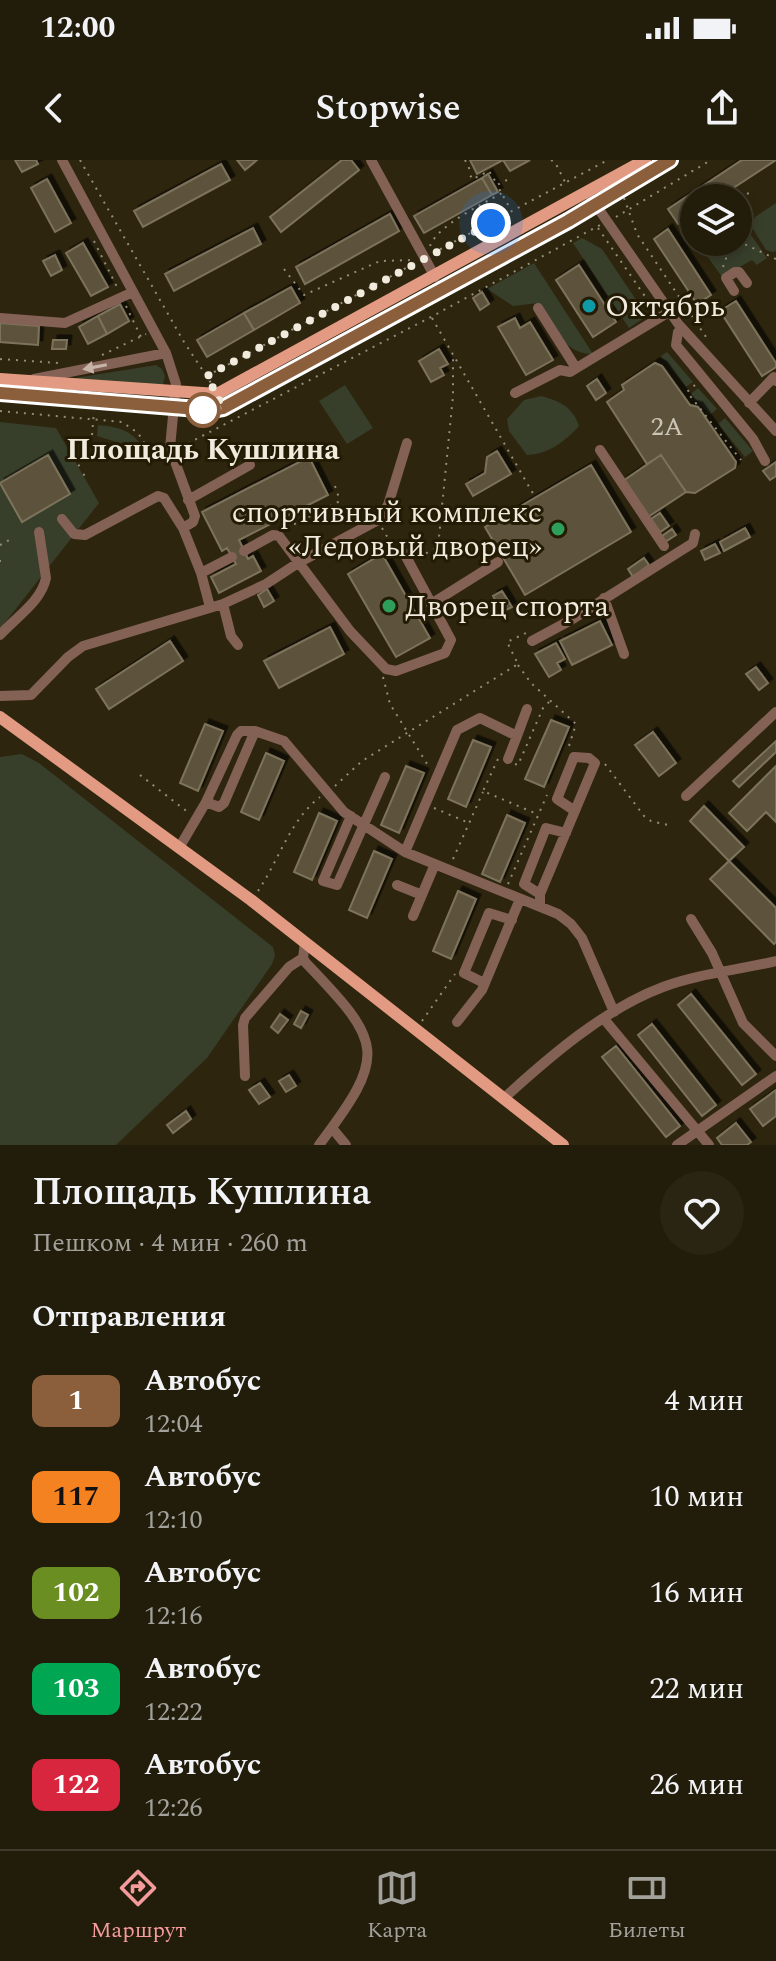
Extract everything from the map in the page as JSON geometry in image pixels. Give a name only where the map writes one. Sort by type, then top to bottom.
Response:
[{"type":"main road","points":[[0,379],[217,394],[645,160]]},
{"type":"main road","points":[[0,393],[210,410],[223,408],[622,191],[670,160]]},
{"type":"main road","points":[[0,717],[251,900],[563,1145]]},
{"type":"street","points":[[62,160],[166,353],[176,384],[172,452],[195,516],[193,522],[183,528]]},
{"type":"street","points":[[371,160],[435,277]]},
{"type":"street","points":[[588,193],[602,224],[664,315],[683,329],[775,428]]},
{"type":"street","points":[[734,291],[726,278],[735,272],[739,272],[747,283]]},
{"type":"street","points":[[0,318],[65,323],[133,292]]},
{"type":"street","points":[[538,308],[576,368]]},
{"type":"street","points":[[515,393],[560,370],[570,372],[664,315]]},
{"type":"street","points":[[683,329],[678,332],[676,345],[753,439],[765,461]]},
{"type":"street","points":[[24,381],[166,353]]},
{"type":"street","points":[[749,403],[774,377],[776,381]]},
{"type":"street","points":[[0,696],[31,695],[83,646],[223,604],[266,584],[381,518],[407,443]]},
{"type":"street","points":[[600,450],[664,546]]},
{"type":"street","points":[[188,500],[250,465]]},
{"type":"street","points":[[62,519],[74,534],[85,535],[158,496],[164,498],[183,528],[201,573],[210,607]]},
{"type":"street","points":[[0,635],[38,598],[45,585],[39,532]]},
{"type":"street","points":[[530,636],[571,620],[693,543],[695,534]]},
{"type":"street","points":[[244,551],[273,535],[283,540],[350,631],[386,669],[396,671],[445,653],[451,640],[403,556]]},
{"type":"street","points":[[201,573],[232,557]]},
{"type":"street","points":[[431,604],[498,562]]},
{"type":"street","points":[[604,598],[624,654]]},
{"type":"street","points":[[223,604],[231,636],[238,645]]},
{"type":"street","points":[[504,758],[517,736],[527,709]]},
{"type":"street","points":[[686,796],[776,712]]},
{"type":"street","points":[[405,852],[457,730],[480,718],[517,736]]},
{"type":"street","points":[[179,848],[206,802],[237,735],[241,731],[255,731],[284,741],[326,792],[351,816],[405,852],[540,906],[571,924],[582,938],[614,1012]]},
{"type":"street","points":[[206,802],[219,807],[224,803],[255,731]]},
{"type":"street","points":[[540,906],[540,894],[566,833],[595,763],[589,758],[574,757],[557,799],[575,811]]},
{"type":"street","points":[[351,816],[323,881],[337,885],[385,777]]},
{"type":"street","points":[[540,894],[524,884],[546,828],[566,833]]},
{"type":"street","points":[[413,916],[435,864]]},
{"type":"street","points":[[397,885],[422,895]]},
{"type":"street","points":[[457,1022],[484,983],[520,899]]},
{"type":"street","points":[[484,983],[464,973],[489,913],[512,920]]},
{"type":"street","points":[[691,919],[712,953],[743,1023],[776,1056]]},
{"type":"street","points":[[303,958],[305,942]]},
{"type":"street","points":[[245,1076],[245,1018],[289,967],[303,958]]},
{"type":"street","points":[[303,958],[348,1006],[365,1032],[369,1046],[364,1074],[319,1145]]},
{"type":"street","points":[[503,1099],[548,1058],[614,1012],[661,987],[698,976],[722,974],[776,961]]},
{"type":"street","points":[[604,1019],[709,1145]]},
{"type":"street","points":[[677,1145],[776,1076]]},
{"type":"street","points":[[332,1128],[346,1145]]},
{"type":"path","points":[[80,160],[217,394]]},
{"type":"path","points":[[465,160],[471,176],[475,178],[489,171],[512,211]]},
{"type":"path","points":[[141,461],[151,453],[172,452],[228,420],[431,317],[628,211],[711,160]]},
{"type":"path","points":[[555,161],[566,183]]},
{"type":"path","points":[[426,258],[607,161],[614,178]]},
{"type":"path","points":[[497,185],[507,180]]},
{"type":"path","points":[[622,191],[637,234],[707,340]]},
{"type":"path","points":[[426,258],[433,238],[502,193]]},
{"type":"path","points":[[602,224],[664,315]]},
{"type":"path","points":[[89,232],[141,337]]},
{"type":"path","points":[[752,248],[776,259]]},
{"type":"path","points":[[720,276],[727,256]]},
{"type":"path","points":[[207,376],[421,260],[380,261],[304,295],[284,269]]},
{"type":"path","points":[[431,317],[535,497]]},
{"type":"path","points":[[381,525],[403,556],[438,547],[453,396],[453,355]]},
{"type":"path","points":[[0,359],[67,363]]},
{"type":"path","points":[[703,379],[687,392],[741,460]]},
{"type":"path","points":[[0,411],[127,425],[138,433],[151,453]]},
{"type":"path","points":[[92,435],[93,420]]},
{"type":"path","points":[[71,455],[76,452]]},
{"type":"path","points":[[78,466],[83,463]]},
{"type":"path","points":[[83,475],[89,473]]},
{"type":"path","points":[[273,535],[338,502],[335,486]]},
{"type":"path","points":[[0,545],[13,538]]},
{"type":"path","points":[[530,636],[507,642],[531,683],[576,724],[566,753]]},
{"type":"path","points":[[378,660],[390,704],[436,779]]},
{"type":"path","points":[[251,900],[273,869],[301,813],[362,761],[518,664]]},
{"type":"path","points":[[449,870],[483,791],[504,758]]},
{"type":"path","points":[[140,775],[197,819]]},
{"type":"path","points":[[615,776],[644,816],[668,825]]},
{"type":"path","points":[[504,894],[549,790]]},
{"type":"path","points":[[483,791],[538,814]]},
{"type":"path","points":[[425,805],[469,823]]},
{"type":"path","points":[[417,1030],[455,974]]},
{"type":"green space","points":[[776,203],[776,251],[766,250],[752,228],[755,217]]},
{"type":"green space","points":[[752,236],[767,258],[757,265],[752,260],[722,277],[707,256],[752,256]]},
{"type":"green space","points":[[582,238],[602,249],[647,316],[629,328],[573,243]]},
{"type":"green space","points":[[534,263],[593,354],[583,353],[566,344],[538,303],[513,306],[487,289]]},
{"type":"green space","points":[[667,352],[693,382],[686,387],[661,356]]},
{"type":"green space","points":[[156,365],[165,376],[163,385],[69,379]]},
{"type":"green space","points":[[345,385],[373,428],[347,444],[319,401]]},
{"type":"green space","points":[[698,388],[717,409],[710,415],[691,394]]},
{"type":"green space","points":[[541,396],[565,406],[579,426],[556,446],[542,453],[527,455],[509,431],[507,419],[524,400]]},
{"type":"green space","points":[[725,418],[753,451],[745,457],[718,424]]},
{"type":"green space","points":[[0,422],[56,428],[99,503],[0,629]]},
{"type":"green space","points":[[98,425],[124,431],[145,449],[137,455],[126,445],[97,436]]},
{"type":"green space","points":[[22,754],[39,763],[273,947],[275,955],[272,964],[207,1058],[116,1145],[0,1145],[0,757]]},
{"type":"building","points":[[15,160],[36,160],[38,164],[22,172]]},
{"type":"building","points":[[237,160],[257,160],[245,170]]},
{"type":"building","points":[[342,160],[351,160],[359,170],[281,232],[270,217]]},
{"type":"building","points":[[470,160],[503,160],[477,174]]},
{"type":"building","points":[[503,160],[530,160],[510,171]]},
{"type":"building","points":[[742,160],[776,160],[739,184],[706,184]]},
{"type":"building","points":[[221,164],[230,180],[143,227],[134,211]]},
{"type":"building","points":[[488,174],[498,192],[492,195],[482,178]]},
{"type":"building","points":[[482,178],[492,195],[424,233],[414,216]]},
{"type":"building","points":[[47,179],[71,223],[55,232],[31,188]]},
{"type":"building","points":[[680,201],[680,223],[678,224],[668,209]]},
{"type":"building","points":[[390,214],[399,231],[305,284],[296,267]]},
{"type":"building","points":[[253,228],[261,244],[174,291],[165,274]]},
{"type":"building","points":[[668,229],[680,247],[680,256],[686,256],[711,295],[697,304],[654,239]]},
{"type":"building","points":[[83,243],[108,287],[91,296],[66,253]]},
{"type":"building","points":[[55,255],[62,270],[51,276],[43,261]]},
{"type":"building","name":"Октябрь","points":[[579,265],[616,322],[593,337],[556,280]]},
{"type":"building","points":[[291,287],[300,303],[254,330],[244,313]]},
{"type":"building","points":[[482,292],[489,304],[480,310],[473,298]]},
{"type":"building","points":[[736,301],[776,363],[776,367],[762,376],[720,311]]},
{"type":"building","points":[[120,304],[129,321],[107,334],[98,316]]},
{"type":"building","points":[[244,313],[254,330],[207,357],[197,340]]},
{"type":"building","points":[[98,316],[107,334],[88,344],[79,327]]},
{"type":"building","points":[[515,318],[520,328],[530,322],[553,360],[526,375],[498,327]]},
{"type":"building","points":[[0,323],[39,326],[38,345],[0,342]]},
{"type":"building","points":[[53,340],[67,340],[66,349],[52,349]]},
{"type":"building","points":[[439,349],[448,364],[440,368],[444,375],[431,382],[419,361]]},
{"type":"building","points":[[655,363],[662,366],[690,405],[698,407],[736,462],[735,468],[695,493],[686,492],[661,455],[647,464],[607,402],[624,390],[622,385]]},
{"type":"building","points":[[597,379],[606,393],[596,400],[587,386]]},
{"type":"building","points":[[497,451],[511,474],[473,496],[466,484],[485,473],[487,457]]},
{"type":"building","points":[[48,455],[70,494],[22,522],[0,483]]},
{"type":"building","points":[[661,455],[686,492],[648,517],[623,481]]},
{"type":"building","points":[[309,457],[328,495],[239,540],[248,559],[253,556],[261,571],[219,593],[211,577],[236,564],[227,548],[222,551],[202,512]]},
{"type":"building","points":[[776,462],[776,476],[770,480],[763,471]]},
{"type":"building","name":"спортивный комплекс «Ледовый дворец»","points":[[591,465],[631,532],[525,595],[485,527]]},
{"type":"building","points":[[660,513],[669,526],[660,532],[651,519]]},
{"type":"building","points":[[745,528],[750,537],[724,551],[720,542]]},
{"type":"building","points":[[672,529],[676,535],[665,542],[662,536]]},
{"type":"building","points":[[715,544],[720,553],[705,560],[701,551]]},
{"type":"building","name":"Дворец спорта","points":[[382,554],[430,638],[396,657],[348,574]]},
{"type":"building","points":[[644,558],[649,565],[633,577],[628,569]]},
{"type":"building","points":[[267,589],[274,601],[264,607],[258,595]]},
{"type":"building","points":[[502,591],[512,607],[502,612],[493,596]]},
{"type":"building","points":[[600,621],[612,645],[572,665],[560,641]]},
{"type":"building","points":[[330,627],[344,654],[279,688],[264,661]]},
{"type":"building","points":[[170,641],[183,661],[109,709],[96,689]]},
{"type":"building","points":[[556,643],[565,659],[557,663],[561,670],[549,677],[535,654]]},
{"type":"building","points":[[756,667],[768,683],[759,690],[746,674]]},
{"type":"building","points":[[551,720],[569,727],[544,787],[525,779]]},
{"type":"building","points":[[205,724],[223,731],[198,791],[180,783]]},
{"type":"building","points":[[653,732],[676,763],[659,776],[635,745]]},
{"type":"building","points":[[473,740],[491,747],[466,807],[448,799]]},
{"type":"building","points":[[776,741],[776,752],[739,787],[733,781]]},
{"type":"building","points":[[266,753],[284,761],[259,820],[241,812]]},
{"type":"building","points":[[406,766],[424,773],[399,833],[381,825]]},
{"type":"building","points":[[776,766],[776,822],[766,812],[747,831],[729,813]]},
{"type":"building","points":[[704,806],[744,847],[729,861],[690,821]]},
{"type":"building","points":[[319,813],[337,821],[312,880],[294,872]]},
{"type":"building","points":[[507,815],[525,823],[500,882],[482,874]]},
{"type":"building","points":[[374,851],[392,859],[367,918],[349,910]]},
{"type":"building","points":[[729,861],[776,908],[774,944],[710,879]]},
{"type":"building","points":[[458,891],[476,899],[451,959],[433,951]]},
{"type":"building","points":[[691,994],[756,1074],[742,1085],[678,1005]]},
{"type":"building","points":[[301,1011],[308,1015],[301,1028],[294,1024]]},
{"type":"building","points":[[280,1014],[288,1020],[278,1033],[271,1027]]},
{"type":"building","points":[[652,1024],[716,1105],[702,1116],[638,1035]]},
{"type":"building","points":[[616,1046],[680,1126],[666,1137],[602,1057]]},
{"type":"building","points":[[289,1075],[296,1086],[286,1092],[279,1081]]},
{"type":"building","points":[[260,1083],[270,1097],[259,1104],[249,1090]]},
{"type":"building","points":[[776,1090],[776,1116],[763,1126],[750,1109]]},
{"type":"building","points":[[186,1111],[191,1119],[173,1133],[167,1125]]},
{"type":"building","points":[[736,1123],[751,1142],[747,1145],[722,1145],[717,1138]]},
{"type":"bus line","name":"1","points":[[0,393],[210,410],[223,408],[568,221],[670,160]]},
{"type":"place","name":"Октябрь","points":[[589,306]]},
{"type":"place","name":"Площадь Кушлина","points":[[203,410]]},
{"type":"place","name":"спортивный комплекс «Ледовый дворец»","points":[[558,529]]},
{"type":"place","name":"Дворец спорта","points":[[389,606]]},
{"type":"route","points":[[203,410],[223,408],[207,376],[491,223]]}]
